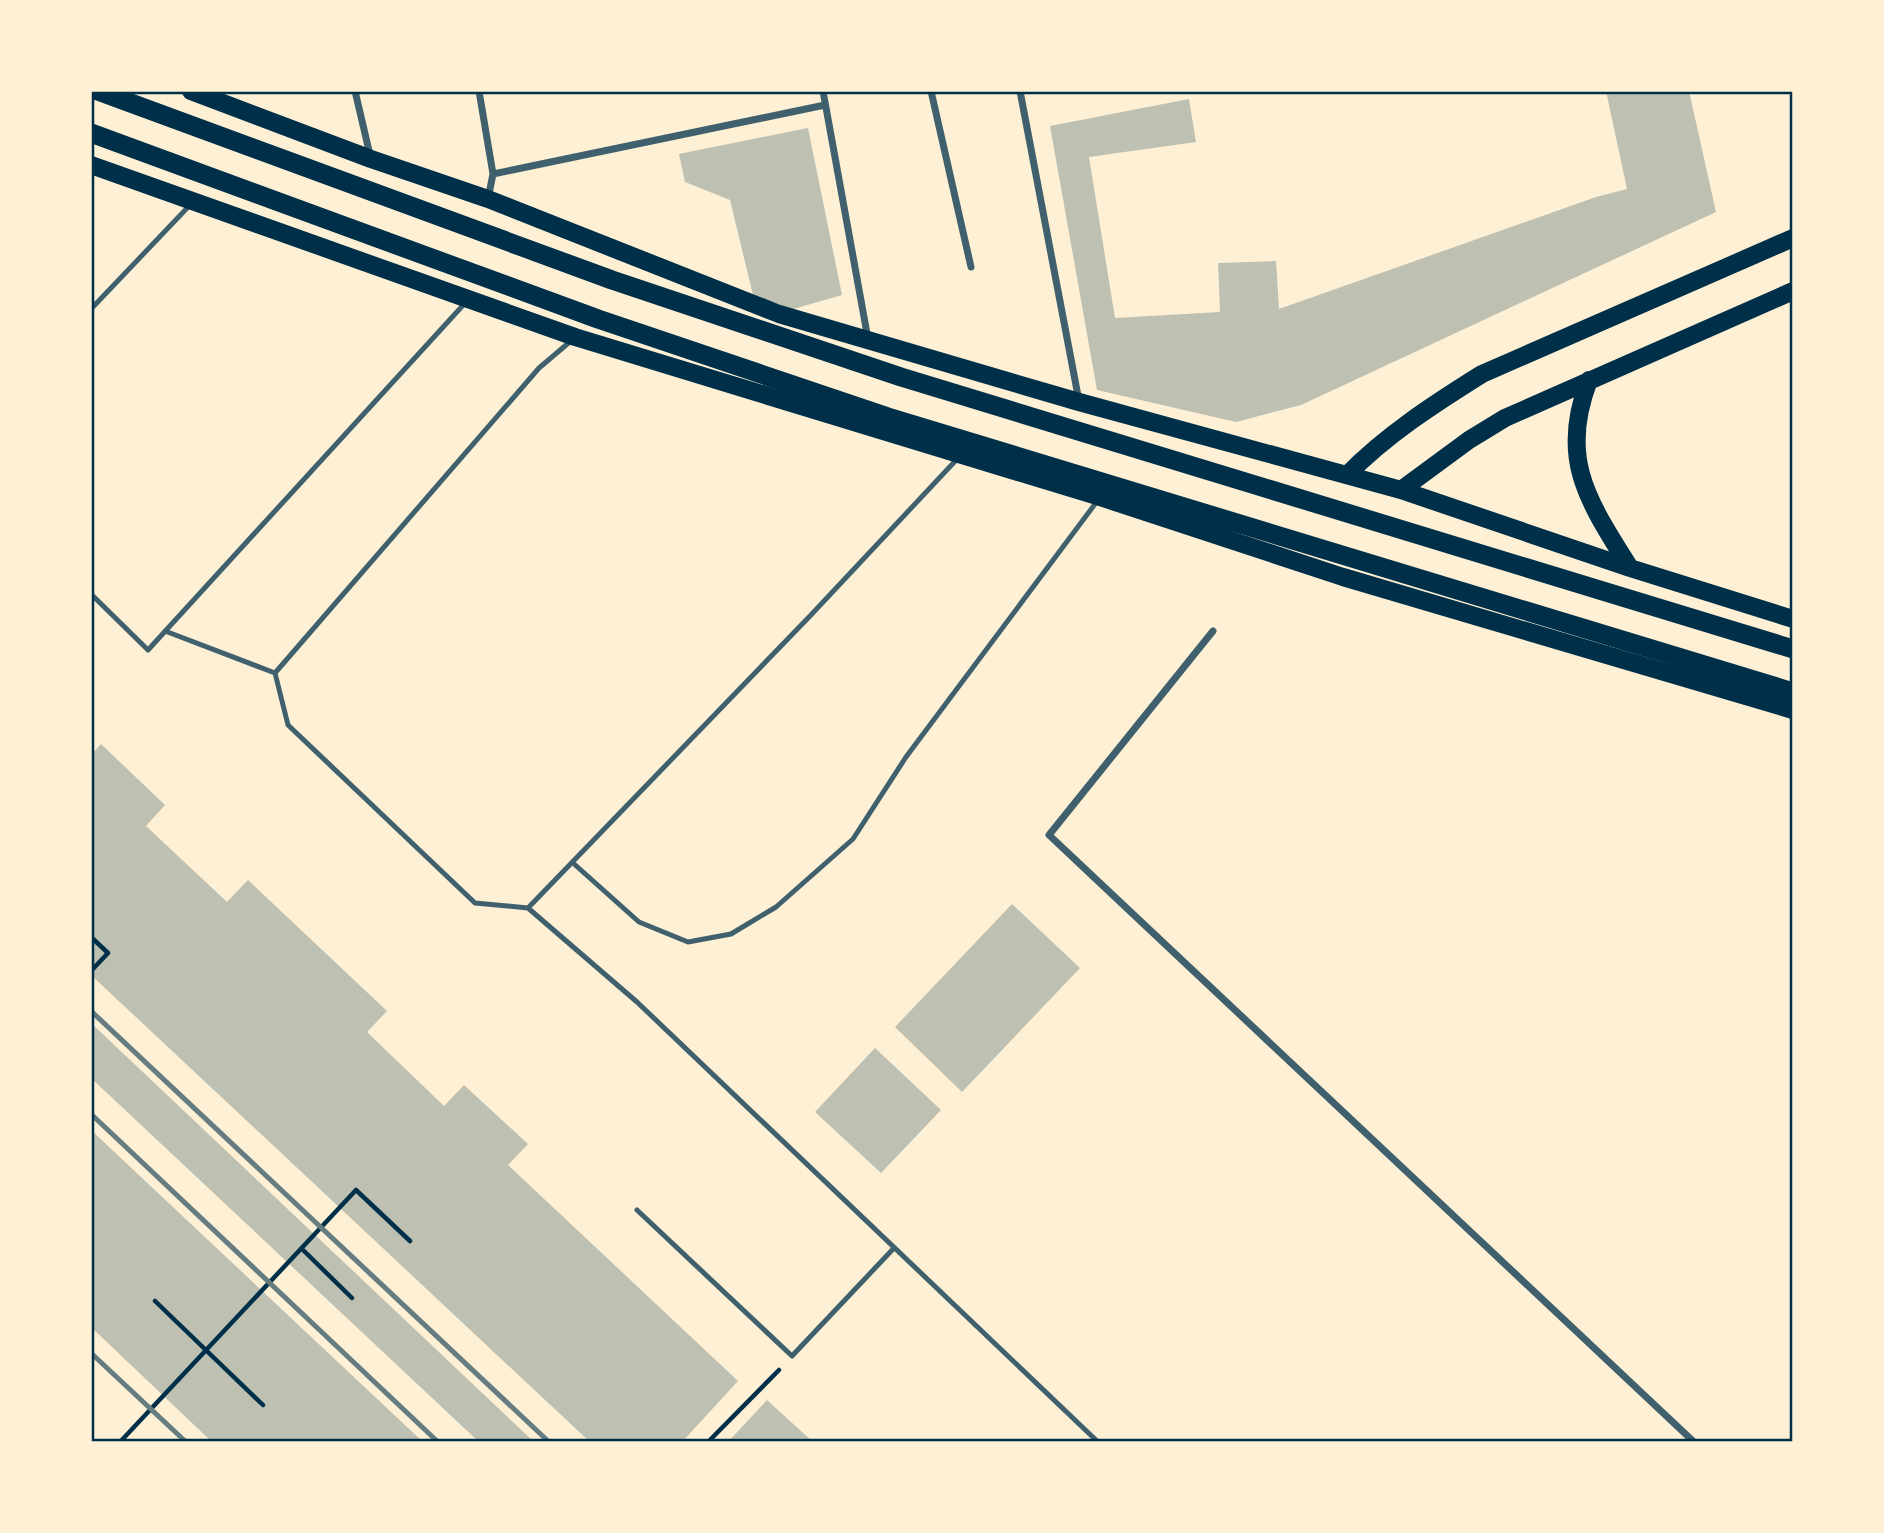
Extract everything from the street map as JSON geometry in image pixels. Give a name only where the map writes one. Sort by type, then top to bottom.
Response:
[{"type":"highway","points":[[98,91],[612,280],[901,377],[1793,649]]},
{"type":"highway","points":[[91,133],[598,319],[888,417],[1793,692]]},
{"type":"main road","points":[[191,91],[371,159],[488,199],[779,314],[1079,402],[1401,490],[1630,568],[1793,619]]},
{"type":"main road","points":[[91,165],[575,337],[1100,497],[1343,577],[1793,710]]},
{"type":"main road","points":[[1347,475],[1368,454],[1442,399],[1482,374],[1793,238]]},
{"type":"main road","points":[[1401,490],[1504,418],[1793,291]]},
{"type":"main road","points":[[1589,380],[1579,407],[1577,461],[1593,508],[1630,568]]},
{"type":"street","points":[[355,91],[371,159]]},
{"type":"street","points":[[479,91],[493,174],[488,199]]},
{"type":"street","points":[[823,91],[868,340]]},
{"type":"street","points":[[931,91],[971,267]]},
{"type":"street","points":[[1020,91],[1079,402]]},
{"type":"street","points":[[493,174],[825,105]]},
{"type":"street","points":[[1213,631],[1049,835],[1693,1442]]},
{"type":"lane","points":[[91,309],[192,202]]},
{"type":"lane","points":[[91,594],[148,650],[468,300]]},
{"type":"lane","points":[[275,673],[539,368],[575,337]]},
{"type":"lane","points":[[528,908],[961,455]]},
{"type":"lane","points":[[572,863],[639,922],[688,942],[731,934],[776,907],[853,839],[906,757],[1100,497]]},
{"type":"lane","points":[[165,631],[275,673]]},
{"type":"lane","points":[[275,673],[288,725],[475,903],[528,908],[637,1002],[1098,1442]]},
{"type":"lane","points":[[637,1210],[792,1356],[894,1248]]},
{"type":"path","points":[[91,937],[108,953],[91,971]]},
{"type":"path","points":[[120,1442],[356,1190],[410,1241]]},
{"type":"path","points":[[302,1249],[352,1298]]},
{"type":"path","points":[[155,1301],[263,1405]]},
{"type":"path","points":[[708,1442],[792,1356]]},
{"type":"building","points":[[1606,91],[1689,91],[1716,212],[1301,405],[1236,422],[1097,390],[1050,126],[1189,99],[1196,142],[1089,157],[1115,318],[1220,312],[1218,263],[1276,261],[1279,309],[1596,197],[1627,189]]},
{"type":"building","points":[[808,128],[842,295],[790,310],[754,299],[730,200],[685,182],[679,154]]},
{"type":"building","points":[[101,744],[165,805],[146,826],[227,902],[248,880],[387,1011],[367,1032],[444,1106],[464,1085],[528,1144],[508,1165],[738,1381],[682,1442],[590,1442],[91,975],[91,755]]},
{"type":"building","points":[[1012,904],[1080,968],[962,1092],[895,1027]]},
{"type":"building","points":[[91,1023],[534,1442],[479,1442],[91,1078]]},
{"type":"building","points":[[875,1048],[941,1110],[881,1173],[815,1112]]},
{"type":"building","points":[[91,1130],[423,1442],[212,1442],[91,1327]]},
{"type":"building","points":[[767,1400],[813,1442],[728,1442]]},
{"type":"railway","points":[[91,1011],[549,1442]]},
{"type":"railway","points":[[91,1114],[438,1442]]},
{"type":"railway","points":[[91,1353],[186,1442]]}]
